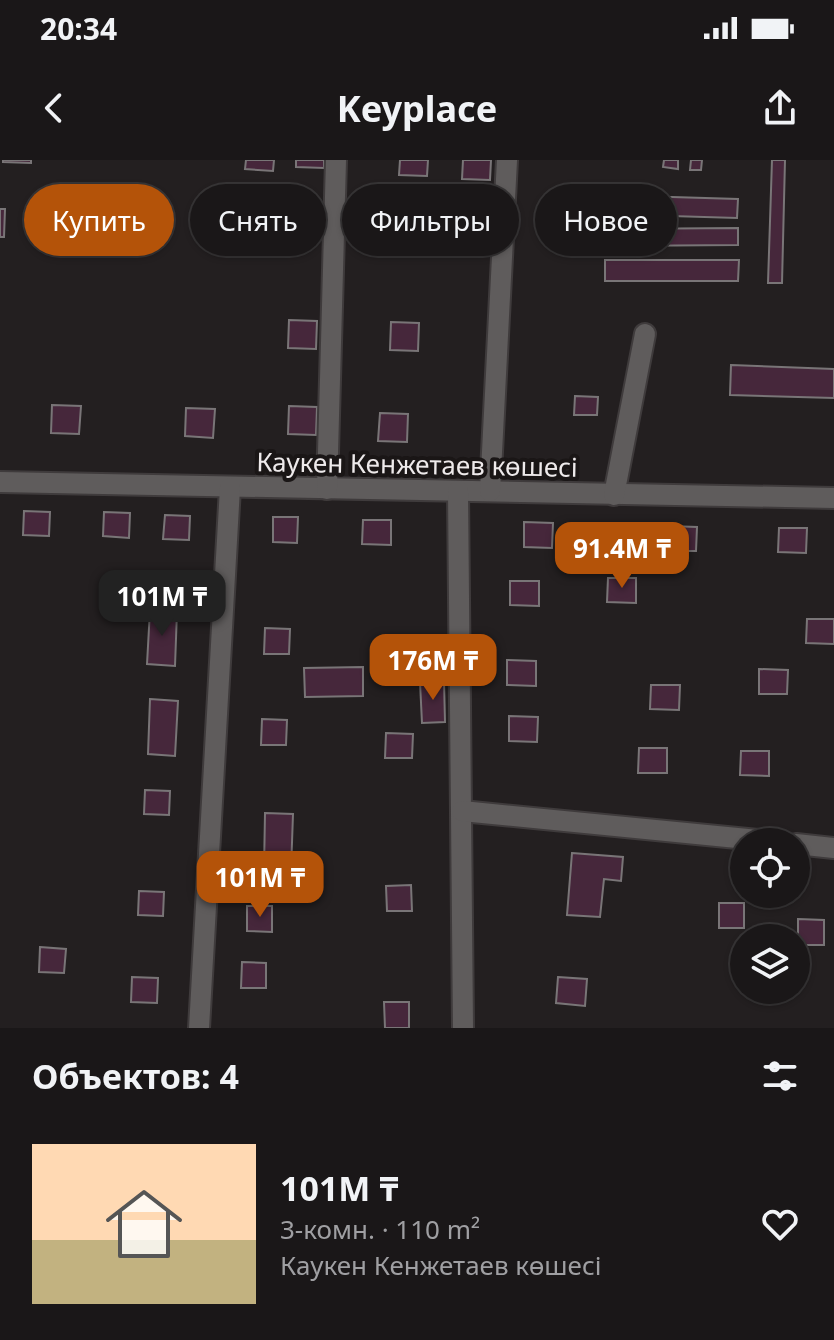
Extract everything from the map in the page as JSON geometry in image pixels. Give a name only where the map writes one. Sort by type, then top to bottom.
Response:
[{"type":"street","points":[[327,489],[336,160]]},
{"type":"street","points":[[490,491],[507,160]]},
{"type":"street","points":[[614,495],[645,334]]},
{"type":"street","name":"Каукен Кенжетаев көшесі","points":[[0,482],[834,498]]},
{"type":"street","points":[[199,1028],[209,903],[230,488]]},
{"type":"street","points":[[458,491],[463,1028]]},
{"type":"street","points":[[462,811],[730,837]]},
{"type":"street","points":[[810,845],[834,848]]},
{"type":"building","points":[[31,160],[31,163],[3,162]]},
{"type":"building","points":[[246,160],[274,160],[273,171],[245,169]]},
{"type":"building","points":[[296,160],[324,160],[324,168],[296,167]]},
{"type":"building","points":[[400,160],[428,160],[427,176],[399,175]]},
{"type":"building","points":[[463,160],[491,160],[490,180],[462,179]]},
{"type":"building","points":[[664,160],[678,160],[678,169],[663,167]]},
{"type":"building","points":[[691,160],[702,160],[701,170],[690,170]]},
{"type":"building","points":[[772,160],[785,160],[782,283],[768,283]]},
{"type":"building","points":[[677,197],[738,199],[737,218],[677,216]]},
{"type":"building","points":[[0,209],[5,209],[4,237],[0,237]]},
{"type":"building","points":[[677,228],[738,228],[738,245],[677,245]]},
{"type":"building","points":[[605,260],[739,260],[738,281],[605,281]]},
{"type":"building","points":[[289,320],[317,321],[316,349],[288,348]]},
{"type":"building","points":[[391,322],[419,323],[418,351],[390,350]]},
{"type":"building","points":[[731,365],[834,369],[834,398],[730,395]]},
{"type":"building","points":[[575,396],[598,397],[597,415],[574,415]]},
{"type":"building","points":[[52,405],[81,406],[79,434],[51,433]]},
{"type":"building","points":[[289,406],[317,407],[316,435],[288,434]]},
{"type":"building","points":[[186,408],[215,409],[213,438],[185,436]]},
{"type":"building","points":[[380,413],[408,414],[407,442],[378,441]]},
{"type":"building","points":[[24,511],[50,512],[49,536],[23,535]]},
{"type":"building","points":[[104,512],[130,513],[129,538],[103,536]]},
{"type":"building","points":[[165,515],[190,516],[189,540],[163,539]]},
{"type":"building","points":[[273,517],[298,517],[297,543],[273,542]]},
{"type":"building","points":[[363,520],[391,520],[391,545],[362,544]]},
{"type":"building","points":[[524,522],[553,523],[552,548],[524,547]]},
{"type":"building","points":[[579,524],[608,524],[607,549],[579,549]]},
{"type":"building","points":[[668,526],[697,527],[696,551],[668,551]]},
{"type":"building","points":[[779,528],[807,528],[806,553],[778,552]]},
{"type":"building","points":[[608,578],[636,578],[636,603],[607,602]]},
{"type":"building","points":[[510,581],[539,581],[539,606],[510,605]]},
{"type":"building","points":[[150,610],[177,611],[175,666],[147,664]]},
{"type":"building","points":[[807,619],[834,619],[834,644],[806,643]]},
{"type":"building","points":[[265,628],[290,629],[289,654],[264,654]]},
{"type":"building","points":[[507,660],[536,661],[536,686],[507,685]]},
{"type":"building","points":[[363,667],[363,696],[305,697],[304,668]]},
{"type":"building","points":[[759,669],[788,670],[787,694],[759,694]]},
{"type":"building","points":[[444,681],[445,722],[422,723],[420,682]]},
{"type":"building","points":[[651,685],[680,685],[679,710],[650,709]]},
{"type":"building","points":[[150,699],[178,701],[175,756],[148,754]]},
{"type":"building","points":[[509,716],[538,717],[537,742],[509,741]]},
{"type":"building","points":[[262,719],[287,720],[286,745],[261,745]]},
{"type":"building","points":[[386,733],[413,734],[412,758],[385,758]]},
{"type":"building","points":[[639,748],[667,748],[667,773],[638,773]]},
{"type":"building","points":[[741,751],[769,751],[769,776],[740,775]]},
{"type":"building","points":[[145,790],[170,791],[169,815],[144,814]]},
{"type":"building","points":[[265,813],[293,814],[291,871],[264,870]]},
{"type":"building","points":[[572,853],[623,857],[621,881],[604,879],[600,917],[567,915]]},
{"type":"building","points":[[411,885],[412,911],[387,911],[386,886]]},
{"type":"building","points":[[139,891],[164,892],[163,916],[138,915]]},
{"type":"building","points":[[719,903],[730,903],[730,908],[744,908],[744,924],[719,928]]},
{"type":"building","points":[[247,906],[272,906],[272,932],[247,931]]},
{"type":"building","points":[[798,919],[824,920],[824,945],[810,945],[810,924],[798,924]]},
{"type":"building","points":[[40,947],[66,949],[64,973],[39,972]]},
{"type":"building","points":[[242,962],[266,963],[266,988],[241,988]]},
{"type":"building","points":[[132,977],[158,978],[157,1003],[131,1002]]},
{"type":"building","points":[[558,977],[587,979],[585,1006],[556,1003]]},
{"type":"building","points":[[384,1002],[409,1002],[409,1028],[385,1028]]}]
